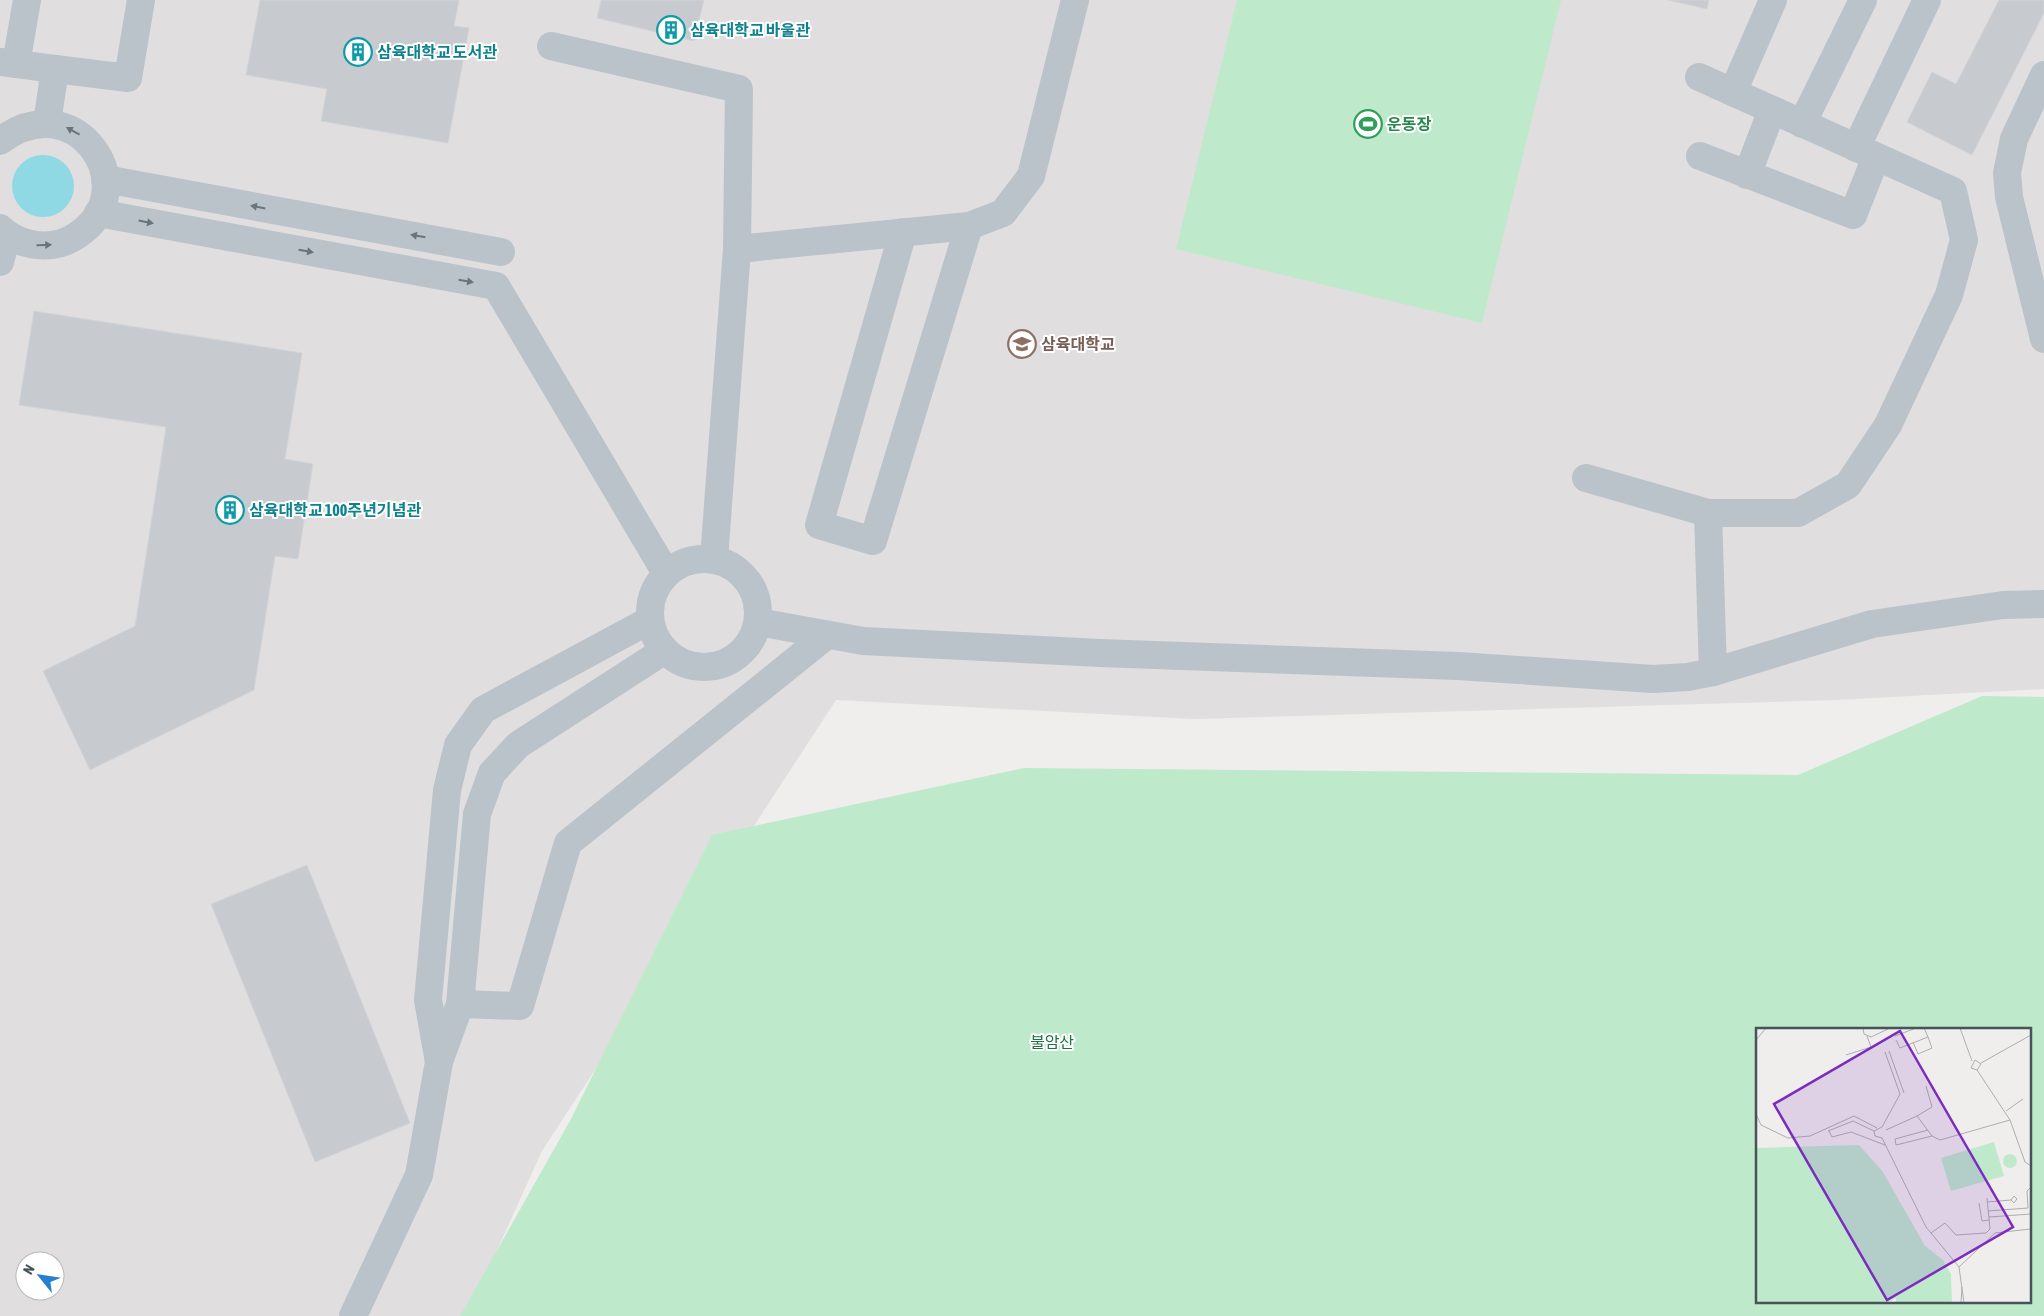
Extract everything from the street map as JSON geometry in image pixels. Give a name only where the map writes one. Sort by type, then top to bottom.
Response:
[{"type":"street","points":[[27,0],[8,63],[128,78],[141,0]]},
{"type":"street","points":[[737,249],[969,226],[1003,213],[1031,176],[1075,0]]},
{"type":"street","points":[[1733,92],[1773,0]]},
{"type":"street","points":[[1802,124],[1863,0]]},
{"type":"street","points":[[1700,156],[1852,215],[1866,152],[1927,0]]},
{"type":"street","points":[[551,46],[739,89],[737,249],[714,559]]},
{"type":"street","points":[[47,122],[56,69]]},
{"type":"street","points":[[2044,75],[2014,139],[2007,172],[2009,197],[2044,339]]},
{"type":"street","points":[[1586,478],[1708,513],[1798,513],[1848,485],[1892,417],[1949,295],[1964,240],[1953,192],[1699,77]]},
{"type":"street","points":[[1747,175],[1772,110]]},
{"type":"street","points":[[0,141],[13,131],[29,124],[47,122],[72,130],[93,146],[101,162],[105,179],[104,196],[98,213],[88,227],[74,238],[58,245],[40,246],[23,243],[4,231],[0,262]]},
{"type":"street","points":[[105,179],[501,252]]},
{"type":"street","points":[[98,213],[496,286],[666,573]]},
{"type":"street","points":[[903,232],[819,525],[873,541],[969,226]]},
{"type":"street","points":[[1708,513],[1714,672]]},
{"type":"street","points":[[697,558],[714,559],[730,565],[744,574],[756,597],[758,622],[752,638],[742,652],[728,662],[712,667],[686,664],[665,650],[655,636],[650,620],[653,595],[666,573],[680,563],[697,558]]},
{"type":"street","points":[[758,622],[863,641],[1100,653],[1458,666],[1653,679],[1688,677],[1714,672],[1872,624],[2003,605],[2044,604]]},
{"type":"street","points":[[439,1062],[428,1000],[448,790],[458,745],[483,710],[650,620]]},
{"type":"street","points":[[460,1004],[520,1006],[568,843],[827,635]]},
{"type":"street","points":[[353,1316],[419,1174],[439,1062],[460,1004],[477,814],[492,773],[518,745],[665,650]]},
{"type":"shaded area","name":"삼육대학교","points":[[0,0],[2044,0],[2044,689],[1835,700],[1194,719],[836,700],[542,1151],[467,1316],[0,1316]]},
{"type":"green space","name":"운동장","points":[[1237,0],[1561,0],[1482,323],[1176,249]]},
{"type":"green space","name":"불암산","points":[[1982,696],[2044,697],[2044,1316],[460,1316],[571,1119],[712,835],[1024,768],[1798,775]]},
{"type":"water","points":[[43,155],[60,160],[65,164],[69,169],[74,186],[69,203],[65,208],[60,212],[43,217],[26,212],[21,208],[17,203],[12,186],[17,169],[21,164],[26,160]]},
{"type":"building","name":"삼육대학교 도서관","points":[[260,0],[459,0],[454,26],[469,28],[448,143],[321,121],[327,89],[246,75]]},
{"type":"building","name":"삼육대학교 바울관","points":[[601,0],[704,0],[694,41],[597,18]]},
{"type":"building","points":[[1668,0],[1709,0],[1707,9]]},
{"type":"building","points":[[1999,0],[2044,0],[2044,13],[1972,155],[1907,122],[1932,72],[1956,84]]},
{"type":"building","name":"삼육대학교 100주년기념관","points":[[34,311],[302,353],[285,459],[313,464],[298,559],[275,556],[254,690],[90,770],[43,671],[135,626],[166,427],[19,405]]},
{"type":"building","points":[[307,865],[410,1123],[315,1162],[211,904]]},
{"type":"place","name":"삼육대학교 바울관","points":[[671,30]]},
{"type":"place","name":"삼육대학교 도서관","points":[[358,52]]},
{"type":"place","name":"운동장","points":[[1368,124]]},
{"type":"place","name":"삼육대학교","points":[[1022,344]]},
{"type":"place","name":"삼육대학교 100주년기념관","points":[[230,510]]}]
